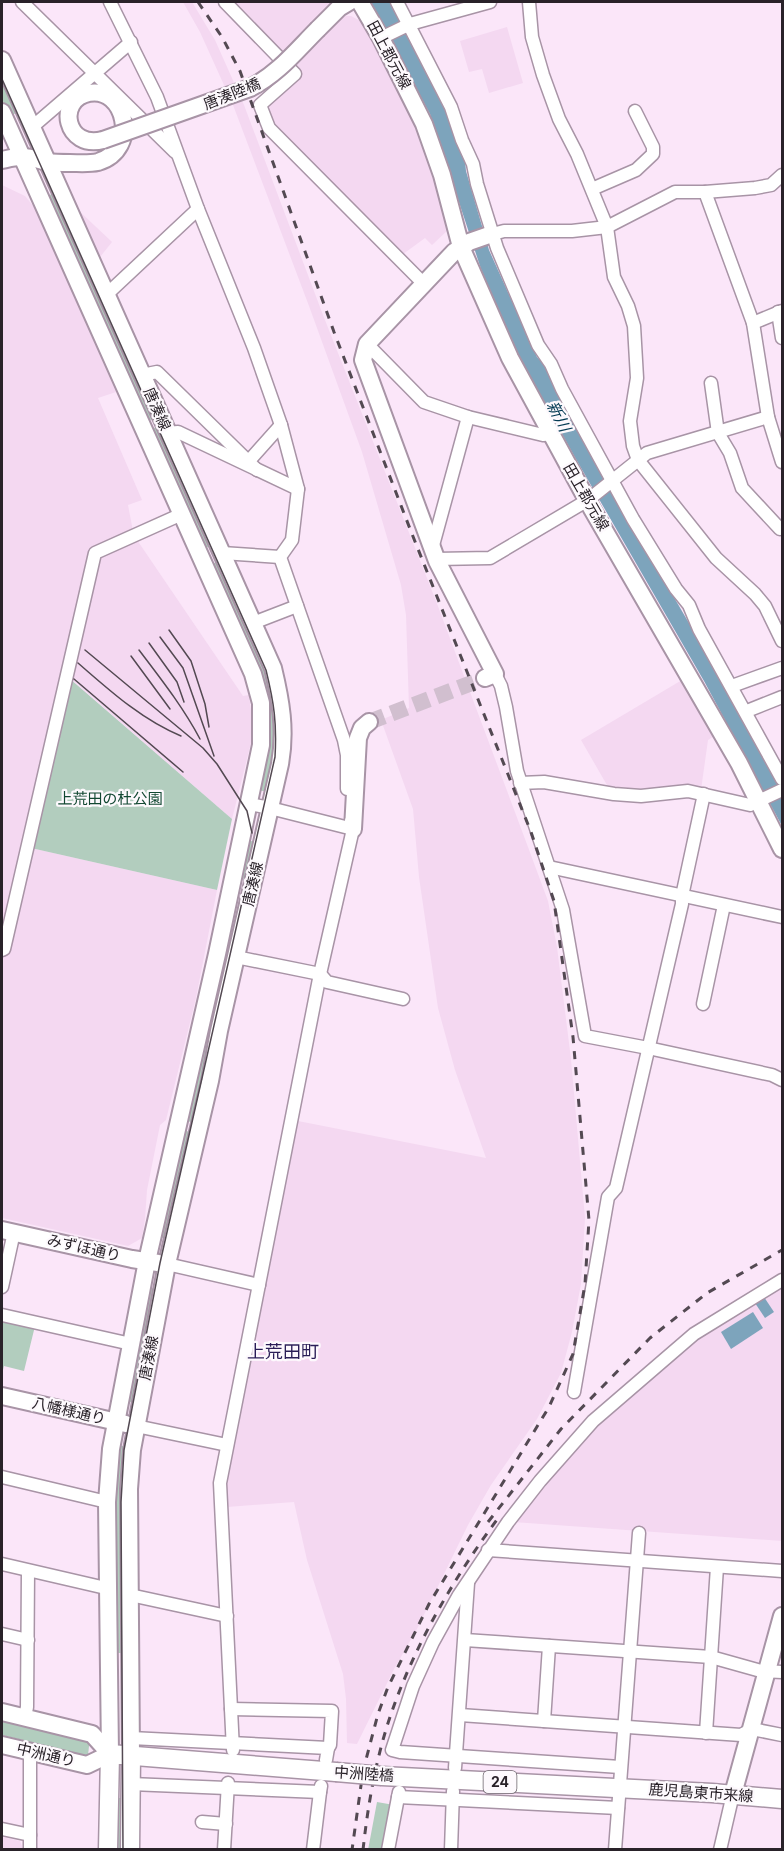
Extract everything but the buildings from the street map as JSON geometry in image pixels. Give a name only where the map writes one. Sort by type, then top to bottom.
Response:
[{"type":"main road","name":"中洲陸橋","points":[[111,1754],[131,1747],[330,1760],[382,1776],[619,1788]]},
{"type":"main road","points":[[130,1850],[131,1747]]},
{"type":"main road","points":[[108,1850],[111,1754]]},
{"type":"main road","name":"鹿児島東市来線","points":[[619,1788],[783,1799]]},
{"type":"street","points":[[22,2],[179,156]]},
{"type":"street","points":[[110,2],[157,97],[198,209],[254,348],[281,425],[298,489],[292,540],[280,557]]},
{"type":"street","points":[[225,2],[295,74],[260,105],[269,128],[424,284]]},
{"type":"street","name":"唐湊陸橋","points":[[47,162],[87,164],[98,162],[114,153],[120,145],[124,122],[117,106],[97,93],[88,93],[74,101],[69,110],[70,125],[77,136],[84,141],[94,142],[103,140],[250,88],[265,81],[339,8],[349,2]]},
{"type":"street","name":"田上郡元線","points":[[360,2],[381,38],[424,124],[465,245],[510,358],[550,434],[760,802],[783,849]]},
{"type":"street","points":[[397,2],[451,107],[473,164],[491,234],[538,345],[551,364],[562,389],[660,564],[689,605],[699,629],[747,711],[783,779]]},
{"type":"street","points":[[381,38],[410,24],[490,2]]},
{"type":"street","points":[[529,2],[532,37],[543,75],[559,119],[607,227],[614,277],[628,306],[634,326],[637,378],[630,421],[633,446],[638,460],[716,558],[765,606],[783,641]]},
{"type":"street","points":[[32,128],[131,42]]},
{"type":"street","name":"唐湊線","points":[[2,60],[273,668],[283,721],[283,744],[270,808],[168,1264],[132,1450],[129,1489],[131,1747]]},
{"type":"street","points":[[592,189],[636,170],[653,154],[653,147],[635,111]]},
{"type":"street","name":"唐湊線","points":[[2,112],[253,674],[261,703],[261,745],[217,954],[147,1261],[111,1449],[108,1502],[111,1754]]},
{"type":"street","points":[[2,160],[22,156],[47,162]]},
{"type":"street","points":[[782,177],[771,185],[705,192],[675,192],[607,227],[572,231],[513,231],[491,234],[465,245],[454,252],[367,344],[363,360],[434,554],[490,676],[501,686],[520,783],[563,910],[585,1036],[772,1075],[783,1080]]},
{"type":"street","points":[[705,192],[753,323],[768,417],[783,462]]},
{"type":"street","points":[[106,295],[198,209]]},
{"type":"street","points":[[753,323],[780,312],[783,338]]},
{"type":"street","points":[[367,344],[424,402],[468,417],[543,435],[550,434]]},
{"type":"street","points":[[142,375],[157,372],[253,466]]},
{"type":"street","points":[[711,383],[718,432],[730,453],[742,488],[780,529]]},
{"type":"street","points":[[434,554],[468,417]]},
{"type":"street","points":[[434,554],[490,558],[589,499],[647,453],[768,417]]},
{"type":"street","points":[[253,466],[281,425]]},
{"type":"street","points":[[167,433],[178,432],[298,489]]},
{"type":"street","points":[[2,950],[95,553],[182,514]]},
{"type":"street","points":[[222,553],[280,557]]},
{"type":"street","points":[[280,557],[344,740],[348,776],[348,811],[353,829]]},
{"type":"street","points":[[253,623],[297,606]]},
{"type":"street","points":[[732,686],[783,668]]},
{"type":"street","points":[[747,711],[783,697]]},
{"type":"street","points":[[233,1747],[220,1483],[320,974],[353,829],[358,738],[362,728],[369,722]]},
{"type":"street","points":[[520,783],[556,784],[641,796],[688,791],[750,805],[783,790]]},
{"type":"street","points":[[574,1392],[608,1197],[616,1188],[682,904],[704,794]]},
{"type":"street","points":[[249,804],[353,829]]},
{"type":"street","points":[[549,867],[783,917]]},
{"type":"street","points":[[702,1004],[724,905]]},
{"type":"street","points":[[236,957],[320,974],[327,982],[403,999]]},
{"type":"street","points":[[2,1287],[8,1231]]},
{"type":"street","name":"みずほ通り","points":[[8,1231],[168,1264]]},
{"type":"street","points":[[168,1264],[259,1285]]},
{"type":"street","points":[[621,1767],[455,1762],[392,1750],[413,1686],[433,1642],[459,1595],[488,1551],[540,1481],[593,1421],[694,1334],[783,1280]]},
{"type":"street","points":[[2,1315],[131,1344]]},
{"type":"street","name":"八幡様通り","points":[[2,1396],[136,1426]]},
{"type":"street","points":[[136,1426],[227,1445]]},
{"type":"street","points":[[2,1477],[108,1502]]},
{"type":"street","points":[[615,1850],[639,1533]]},
{"type":"street","points":[[488,1551],[783,1571]]},
{"type":"street","points":[[2,1564],[110,1589]]},
{"type":"street","points":[[706,1733],[717,1567]]},
{"type":"street","points":[[25,1717],[28,1570]]},
{"type":"street","points":[[455,1762],[468,1583]]},
{"type":"street","points":[[130,1595],[227,1616]]},
{"type":"street","points":[[720,1850],[733,1794],[752,1730],[775,1671],[783,1616]]},
{"type":"street","points":[[2,1634],[28,1640]]},
{"type":"street","points":[[465,1641],[711,1658],[761,1671],[775,1671]]},
{"type":"street","points":[[544,1721],[549,1646]]},
{"type":"street","points":[[131,1747],[233,1747],[330,1760],[332,1711],[231,1709]]},
{"type":"street","name":"中洲通り","points":[[2,1712],[92,1734],[111,1754],[87,1765],[2,1745]]},
{"type":"street","points":[[460,1715],[741,1735],[752,1730],[783,1736]]},
{"type":"street","points":[[30,1751],[30,1850]]},
{"type":"street","points":[[399,1766],[400,1752]]},
{"type":"street","points":[[131,1784],[320,1789],[313,1850]]},
{"type":"street","points":[[224,1850],[228,1785]]},
{"type":"street","points":[[388,1850],[398,1794],[618,1808]]},
{"type":"street","points":[[451,1850],[453,1796]]},
{"type":"street","points":[[202,1822],[226,1824]]},
{"type":"street","points":[[2,1829],[30,1835]]},
{"type":"shaded area","points":[[183,2],[192,2],[215,40],[244,105],[323,315],[436,601],[548,901],[557,947],[571,1059],[585,1218],[581,1284],[561,1373],[537,1419],[491,1485],[468,1525],[357,1744],[347,1743],[343,1674],[307,1560],[294,1502],[227,1507],[226,1487],[298,1121],[486,1158],[455,1070],[438,1008],[419,877],[413,809],[381,720],[409,708],[406,615],[401,585],[362,452],[309,306],[233,105],[200,32]]},
{"type":"shaded area","points":[[229,2],[337,2],[283,56]]},
{"type":"shaded area","points":[[351,16],[363,22],[424,140],[450,228],[432,245],[425,238],[399,257],[272,129],[266,107],[292,66],[339,19]]},
{"type":"shaded area","points":[[507,27],[523,83],[489,93],[482,69],[469,72],[460,41]]},
{"type":"shaded area","points":[[2,185],[25,196],[35,208],[116,392],[98,398],[142,500],[128,505],[133,531],[92,552],[2,944]]},
{"type":"shaded area","points":[[78,210],[112,242],[100,257]]},
{"type":"shaded area","points":[[135,537],[243,696],[249,695],[252,718],[251,743],[232,819],[70,678],[97,555]]},
{"type":"shaded area","points":[[682,680],[714,736],[708,740],[701,790],[611,792],[581,740]]},
{"type":"shaded area","points":[[31,848],[217,890],[196,998],[166,1120],[160,1125],[147,1190],[142,1238],[128,1246],[2,1218],[2,954]]},
{"type":"shaded area","points":[[782,1283],[782,1541],[513,1522],[597,1423],[699,1336]]},
{"type":"shaded area","points":[[2,1837],[20,1841],[23,1849],[2,1850]]},
{"type":"green space","points":[[2,74],[19,112],[9,116],[2,99]]},
{"type":"green space","points":[[54,193],[155,418],[145,422],[45,197]]},
{"type":"green space","points":[[159,426],[213,545],[203,549],[149,430]]},
{"type":"green space","points":[[219,561],[267,669],[279,728],[268,792],[258,790],[269,727],[209,565]]},
{"type":"green space","name":"上荒田の杜公園","points":[[69,678],[232,819],[217,890],[31,848]]},
{"type":"green space","points":[[246,840],[256,842],[248,880],[238,877]]},
{"type":"green space","points":[[218,969],[228,971],[194,1123],[184,1120]]},
{"type":"green space","points":[[181,1130],[191,1132],[167,1239],[158,1237]]},
{"type":"green space","points":[[148,1287],[158,1290],[135,1403],[125,1401]]},
{"type":"green space","points":[[2,1319],[35,1326],[24,1371],[4,1366],[2,1374]]},
{"type":"green space","points":[[116,1446],[126,1446],[124,1653],[114,1653],[113,1485]]},
{"type":"green space","points":[[2,1714],[90,1736],[88,1756],[2,1735]]},
{"type":"green space","points":[[116,1798],[126,1798],[125,1849],[115,1850]]},
{"type":"green space","points":[[377,1802],[394,1805],[385,1849],[368,1850]]},
{"type":"water","name":"新川","points":[[370,2],[391,2],[444,104],[465,161],[489,250],[537,357],[545,365],[590,453],[757,740],[782,789],[782,826],[704,681],[515,349],[480,266],[430,114]]},
{"type":"water","points":[[764,1297],[774,1312],[765,1318],[755,1303]]},
{"type":"water","points":[[753,1312],[763,1328],[731,1349],[721,1332]]},
{"type":"tunnel","points":[[369,722],[485,678]]},
{"type":"tram line","points":[[2,79],[266,670],[273,703],[276,734],[275,757],[160,1263],[124,1450],[121,1502],[123,1850]]},
{"type":"tram line","points":[[169,630],[191,661],[205,704],[209,727]]},
{"type":"tram line","points":[[160,637],[183,668],[214,756]]},
{"type":"tram line","points":[[149,643],[177,682],[184,702]]},
{"type":"tram line","points":[[85,650],[203,748],[217,764],[247,811],[252,833]]},
{"type":"tram line","points":[[139,650],[179,704],[200,739]]},
{"type":"tram line","points":[[131,656],[170,709]]},
{"type":"tram line","points":[[78,663],[139,713],[181,736]]},
{"type":"tram line","points":[[74,679],[183,772]]},
{"type":"railway","points":[[198,2],[222,37],[240,71],[334,332],[531,832],[554,901],[573,1037],[589,1220],[585,1284],[573,1354],[549,1407],[429,1604],[388,1687],[378,1714],[363,1771],[352,1850]]},
{"type":"railway","points":[[488,1522],[561,1429],[650,1338],[707,1293],[782,1250]]},
{"type":"railway","points":[[363,1850],[377,1764],[401,1688],[438,1611],[467,1563],[499,1517]]},
{"type":"district","name":"上荒田町","points":[[283,1352]]}]
